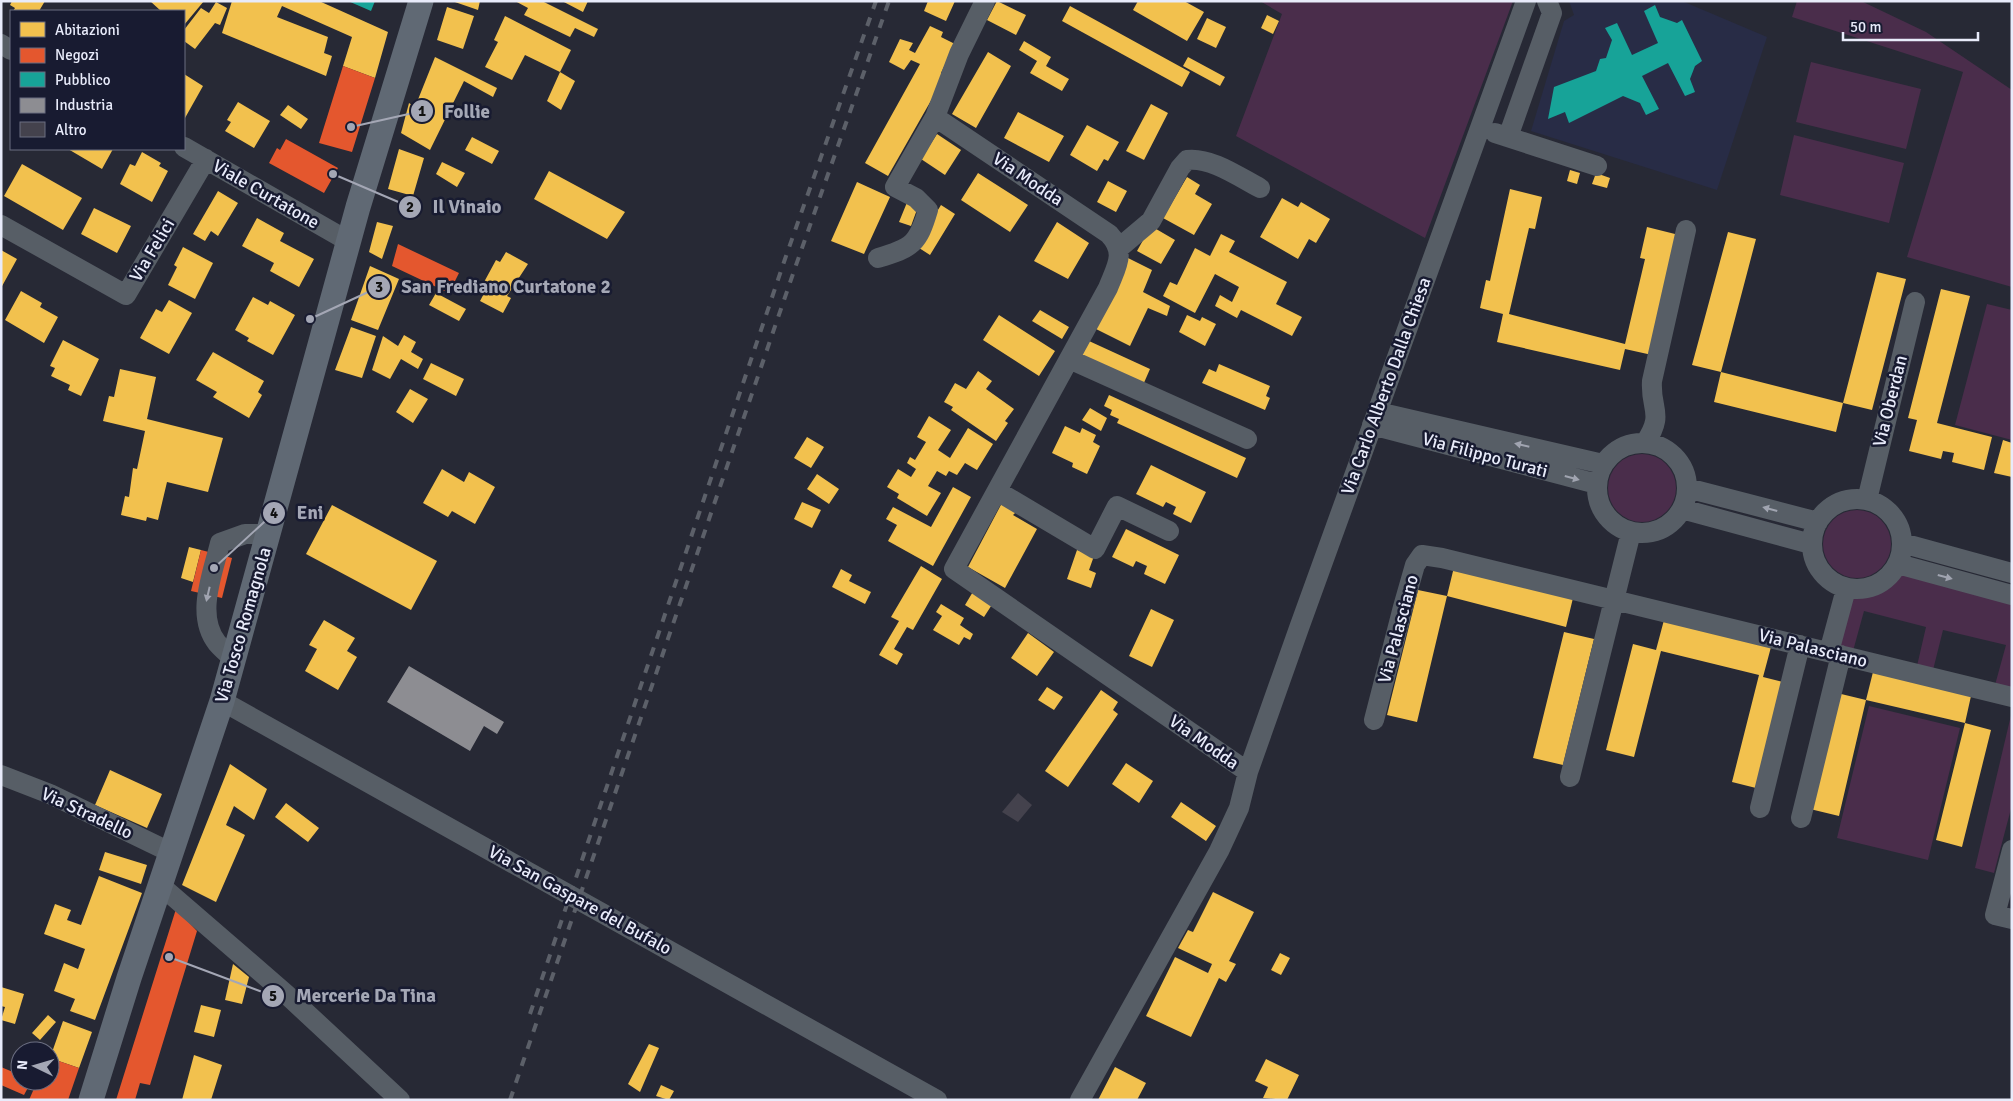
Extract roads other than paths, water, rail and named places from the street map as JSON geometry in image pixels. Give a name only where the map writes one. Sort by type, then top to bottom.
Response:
[{"type":"main road","name":"Via Tosco Romagnola","points":[[91,1100],[106,1047],[222,701],[348,241],[421,1]]},
{"type":"street","points":[[878,258],[906,250],[922,229],[928,210],[916,198],[895,187],[936,117],[959,54],[985,1]]},
{"type":"street","name":"Via Carlo Alberto Dalla Chiesa","points":[[1248,772],[1526,1]]},
{"type":"street","points":[[1508,137],[1552,13],[1547,1]]},
{"type":"street","name":"Via Modda","points":[[936,117],[1109,234],[1119,248],[1118,259],[1108,288],[954,569],[1248,772],[1239,808],[1218,851],[1080,1100]]},
{"type":"street","points":[[1480,129],[1597,166]]},
{"type":"street","name":"Viale Curtatone","points":[[185,148],[348,241]]},
{"type":"street","name":"Via Felici","points":[[1,225],[126,295],[206,159]]},
{"type":"street","points":[[1119,248],[1151,221],[1180,168],[1187,160],[1196,159],[1208,162],[1260,188]]},
{"type":"street","points":[[1645,443],[1656,420],[1657,410],[1651,392],[1652,381],[1686,230]]},
{"type":"street","name":"Via Oberdan","points":[[1867,500],[1915,302]]},
{"type":"street","points":[[1069,359],[1247,439]]},
{"type":"street","name":"Via Filippo Turati","points":[[1375,418],[1603,464]]},
{"type":"street","name":"Via Filippo Turati","points":[[1375,418],[1597,484]]},
{"type":"street","points":[[1645,443],[1661,447],[1675,457],[1684,471],[1687,488],[1682,509],[1673,522],[1660,530],[1646,534],[1631,532],[1617,526],[1606,516],[1599,502],[1597,484],[1603,464],[1621,448],[1645,443]]},
{"type":"street","points":[[1687,488],[1818,522]]},
{"type":"street","points":[[997,491],[1095,549],[1117,506],[1169,531]]},
{"type":"street","points":[[1850,500],[1867,500],[1882,507],[1893,517],[1899,529],[1902,543],[1898,564],[1884,581],[1872,587],[1859,590],[1833,584],[1823,575],[1816,564],[1812,544],[1818,522],[1826,511],[1837,504],[1850,500]]},
{"type":"street","points":[[1682,509],[1812,544]]},
{"type":"street","points":[[1570,776],[1631,532]]},
{"type":"street","points":[[234,660],[216,642],[210,629],[206,604],[220,543],[245,534],[268,534]]},
{"type":"street","points":[[1902,543],[2012,573]]},
{"type":"street","name":"Via Palasciano","points":[[1374,720],[1415,565],[1422,555],[1442,558],[2012,697]]},
{"type":"street","points":[[1898,564],[2012,595]]},
{"type":"street","points":[[1801,818],[1835,654],[1846,588]]},
{"type":"street","points":[[1760,808],[1800,645]]},
{"type":"street","name":"Via San Gaspare del Bufalo","points":[[222,701],[937,1100]]},
{"type":"street","name":"Via Stradello","points":[[1,775],[50,794],[172,853]]},
{"type":"street","points":[[2012,850],[1995,915],[2012,919]]},
{"type":"street","points":[[160,885],[286,994],[400,1100]]},
{"type":"railway","points":[[530,1014],[785,259],[876,1]]},
{"type":"railway","points":[[510,1100],[795,268],[889,1]]},
{"type":"place","name":"Follie","points":[[351,127]]},
{"type":"place","name":"Il Vinaio","points":[[333,174]]},
{"type":"place","name":"San Frediano Curtatone 2","points":[[310,319]]},
{"type":"place","name":"Eni","points":[[214,568]]},
{"type":"place","name":"Mercerie Da Tina","points":[[169,957]]}]
